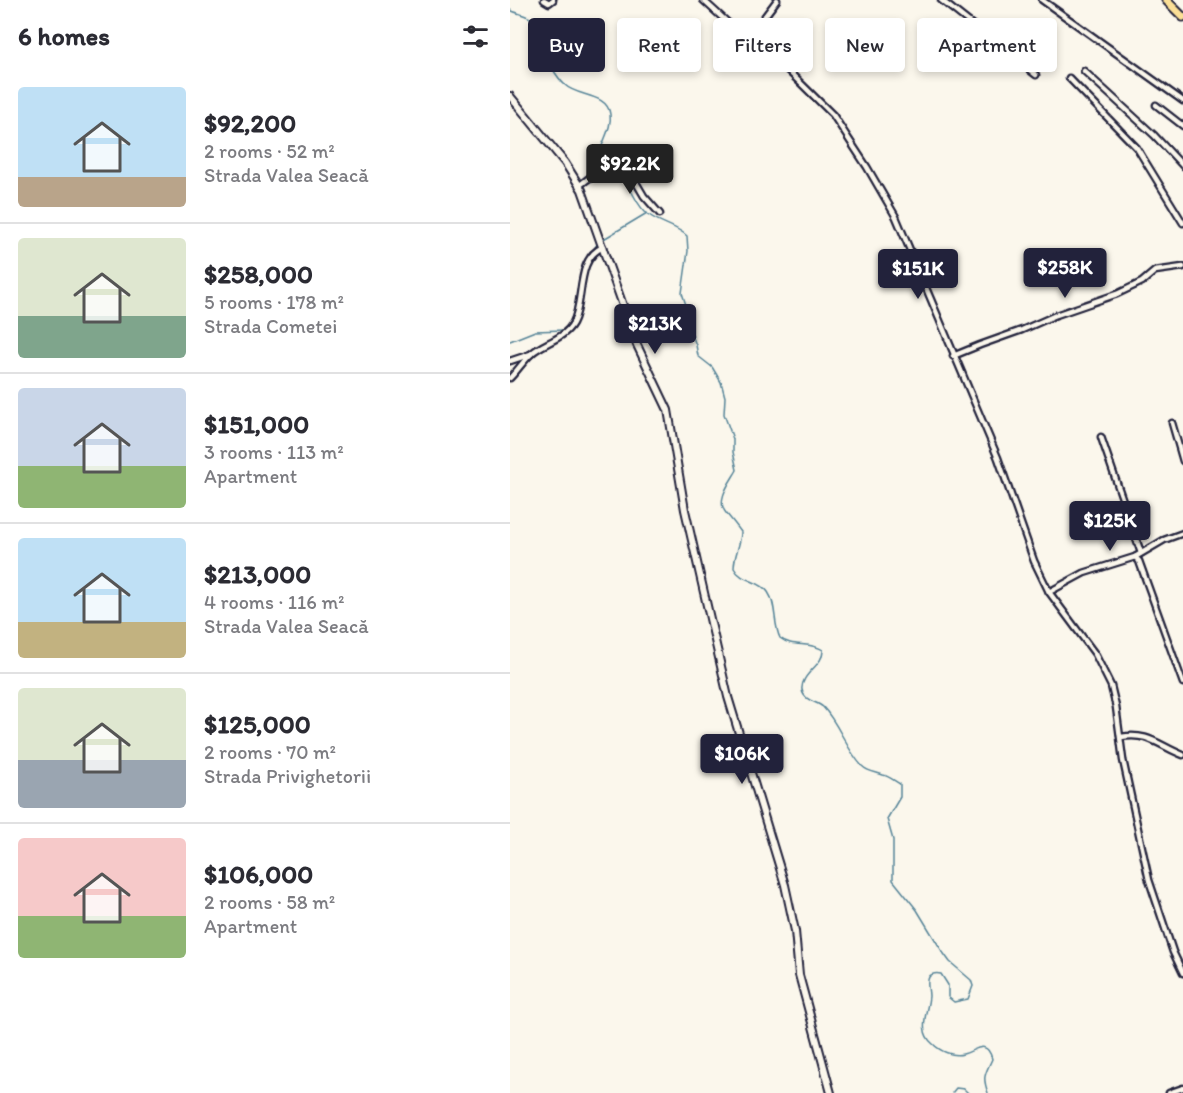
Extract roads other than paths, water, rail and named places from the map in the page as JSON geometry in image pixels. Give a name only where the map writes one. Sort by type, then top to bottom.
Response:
[{"type":"main road","points":[[1166,0],[1183,16]]},
{"type":"main road","points":[[510,96],[565,163],[580,185],[637,345],[668,410],[693,546],[728,697],[788,896],[795,931],[799,975],[831,1093]]},
{"type":"street","points":[[544,0],[549,3],[553,0]]},
{"type":"street","points":[[703,0],[723,18]]},
{"type":"street","points":[[764,18],[777,0]]},
{"type":"street","points":[[941,0],[1036,75]]},
{"type":"street","points":[[1042,0],[1183,101]]},
{"type":"street","points":[[1084,71],[1154,135],[1183,166]]},
{"type":"street","points":[[789,72],[833,115],[896,217],[953,357],[998,458],[1034,561],[1049,592],[1095,654],[1111,686],[1123,760],[1149,880],[1173,952],[1183,973]]},
{"type":"street","points":[[1069,78],[1137,148],[1183,223]]},
{"type":"street","points":[[1156,105],[1183,126]]},
{"type":"street","points":[[580,185],[619,161],[626,163],[644,195],[660,214]]},
{"type":"street","points":[[510,361],[531,354],[558,338],[573,324],[587,266],[592,254],[602,246]]},
{"type":"street","points":[[953,357],[1056,315],[1117,294],[1142,282],[1155,271],[1183,267]]},
{"type":"street","points":[[510,378],[531,354]]},
{"type":"street","points":[[1172,423],[1183,461]]},
{"type":"street","points":[[1101,437],[1141,553]]},
{"type":"street","points":[[1049,592],[1084,573],[1135,556],[1164,540],[1183,533]]},
{"type":"street","points":[[1135,556],[1139,561],[1183,683]]},
{"type":"street","points":[[1121,737],[1134,735],[1147,737],[1183,755]]},
{"type":"street","points":[[1169,1093],[1183,1088]]},
{"type":"waterway","points":[[510,10],[535,21],[539,29],[539,42],[543,52],[565,85],[598,99],[608,107],[610,121],[600,153],[600,167]]},
{"type":"waterway","points":[[603,170],[625,178],[645,212],[687,236],[688,251],[682,293],[688,311],[690,330],[698,356],[712,367],[721,382],[725,397],[724,414],[733,439],[737,470],[725,491],[722,502],[726,513],[741,532],[734,568],[741,576],[760,585],[768,592],[773,603],[780,638],[790,643],[818,647],[823,650],[820,660],[802,684],[803,694],[823,707],[829,714],[862,766],[900,784],[900,797],[887,819],[893,840],[893,880],[917,910],[950,962],[971,980],[973,986],[968,999],[954,1002],[948,997],[948,985],[941,974],[930,976],[925,1033],[936,1047],[951,1054],[959,1055],[984,1047],[987,1049],[992,1059],[985,1076],[988,1093]]},
{"type":"waterway","points":[[602,240],[647,213]]},
{"type":"waterway","points":[[589,256],[598,243]]},
{"type":"waterway","points":[[572,319],[580,280]]},
{"type":"waterway","points":[[510,341],[535,331],[564,330]]},
{"type":"waterway","points":[[952,1093],[956,1088],[964,1089],[968,1093]]}]
